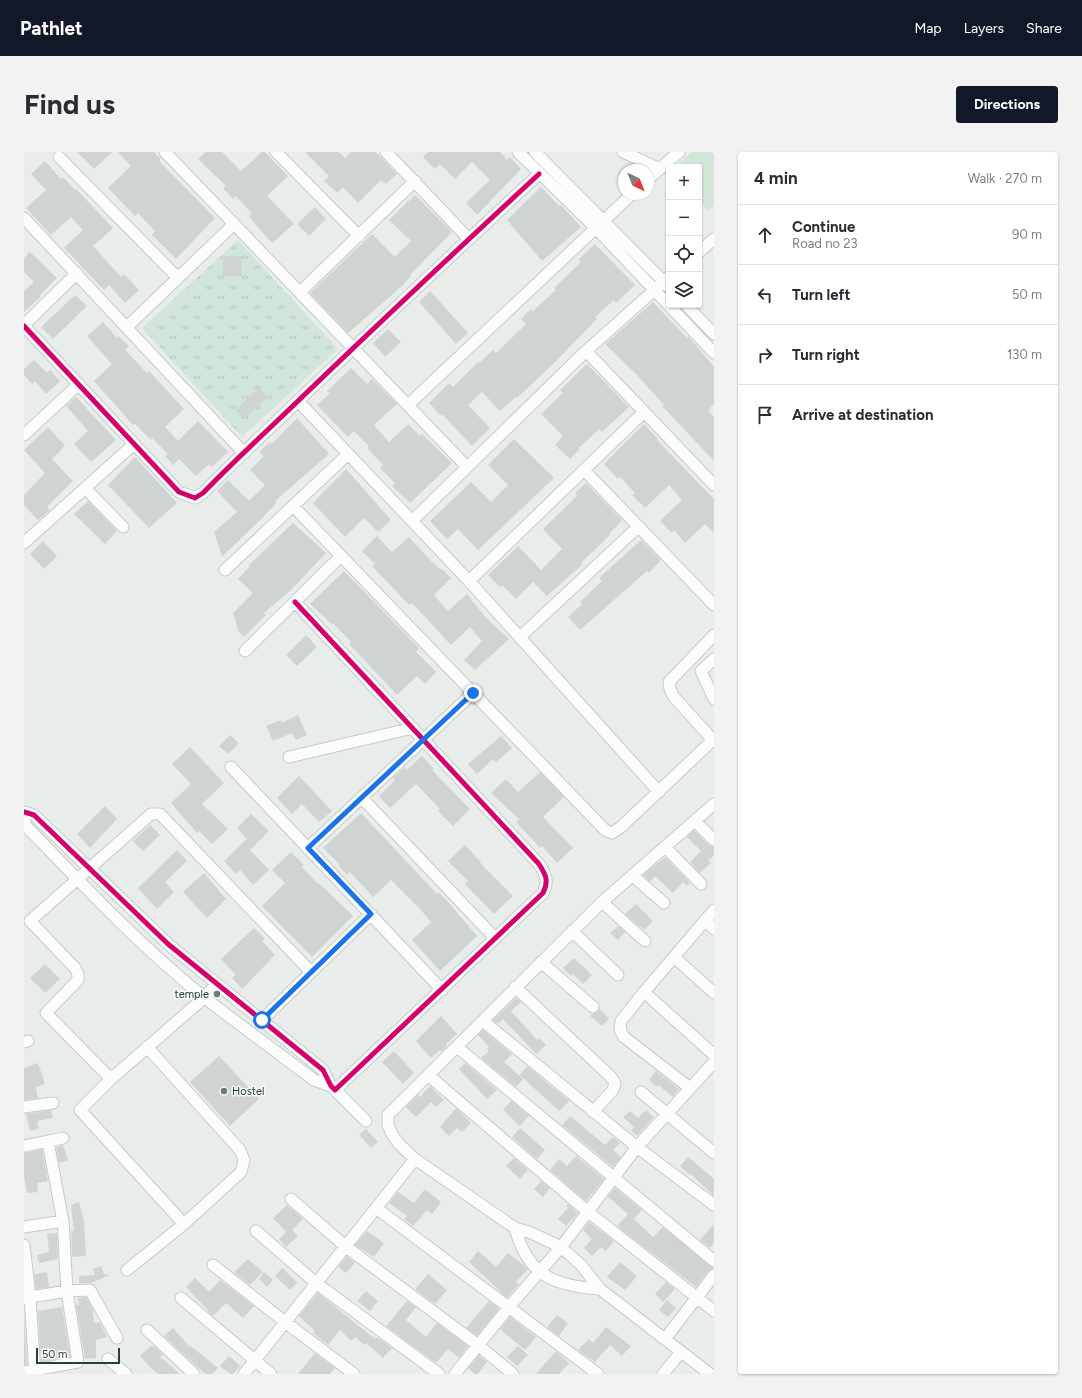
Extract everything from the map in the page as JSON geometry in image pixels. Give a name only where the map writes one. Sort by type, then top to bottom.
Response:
[{"type":"street","points":[[165,152],[467,467]]},
{"type":"street","points":[[276,152],[359,236]]},
{"type":"street","points":[[386,152],[469,239]]},
{"type":"street","points":[[518,152],[539,174],[666,281]]},
{"type":"street","points":[[535,152],[599,224],[654,290],[714,352]]},
{"type":"street","points":[[623,152],[660,169]]},
{"type":"street","points":[[654,174],[679,152]]},
{"type":"street","points":[[58,157],[178,278]]},
{"type":"street","points":[[77,274],[24,325],[179,492],[195,498],[203,493],[243,452],[298,401],[352,347],[539,174]]},
{"type":"street","points":[[300,292],[415,181]]},
{"type":"street","points":[[408,405],[625,200]]},
{"type":"street","points":[[24,218],[243,452]]},
{"type":"street","points":[[127,327],[234,224]]},
{"type":"street","points":[[702,249],[714,239]]},
{"type":"street","points":[[412,521],[586,351],[654,290],[666,283]]},
{"type":"street","points":[[689,308],[714,334]]},
{"type":"street","points":[[586,351],[714,485]]},
{"type":"street","points":[[24,435],[79,384]]},
{"type":"street","points":[[298,401],[469,581],[659,792]]},
{"type":"street","points":[[469,581],[644,412]]},
{"type":"street","points":[[24,543],[134,444]]},
{"type":"street","points":[[225,570],[348,454]]},
{"type":"street","points":[[584,470],[714,605]]},
{"type":"street","points":[[85,488],[123,526]]},
{"type":"street","points":[[293,506],[605,830],[612,833],[621,828],[714,740],[674,697],[670,689],[669,682],[714,635]]},
{"type":"street","points":[[520,637],[638,527]]},
{"type":"street","points":[[245,651],[341,556]]},
{"type":"street","points":[[294,602],[539,864],[547,876],[547,885],[542,893],[442,990],[333,1088]]},
{"type":"street","points":[[714,658],[701,671],[714,699]]},
{"type":"street","points":[[308,848],[473,693]]},
{"type":"street","points":[[290,757],[413,728]]},
{"type":"street","points":[[231,767],[442,990]]},
{"type":"street","points":[[362,798],[495,938]]},
{"type":"street","points":[[710,1374],[600,1289],[581,1265],[561,1247],[529,1232],[515,1228],[415,1160],[398,1144],[392,1134],[387,1120],[388,1115],[602,902],[714,804]]},
{"type":"street","points":[[24,812],[34,815],[168,944],[323,1070],[333,1088],[366,1121]]},
{"type":"street","points":[[111,1079],[46,1013],[78,980],[78,974],[75,968],[30,921],[151,814],[160,814],[311,972]]},
{"type":"street","points":[[24,817],[25,825],[142,943],[204,997],[314,1080],[333,1088]]},
{"type":"street","points":[[695,820],[714,840]]},
{"type":"street","points":[[665,847],[702,884]]},
{"type":"street","points":[[633,876],[664,903]]},
{"type":"street","points":[[602,902],[645,941]]},
{"type":"street","points":[[690,1088],[628,1041],[620,1030],[621,1022],[644,992],[714,910]]},
{"type":"street","points":[[262,1020],[371,914]]},
{"type":"street","points":[[705,920],[714,928]]},
{"type":"street","points":[[572,931],[618,975]]},
{"type":"street","points":[[674,957],[714,993]]},
{"type":"street","points":[[541,962],[594,1007]]},
{"type":"street","points":[[184,1224],[80,1110],[111,1079],[204,997],[216,984]]},
{"type":"street","points":[[515,987],[611,1077],[615,1083],[613,1090],[593,1112]]},
{"type":"street","points":[[644,992],[714,1055]]},
{"type":"street","points":[[483,1021],[593,1112],[714,1205]]},
{"type":"street","points":[[127,1270],[184,1224],[242,1172],[244,1160],[240,1150],[147,1047]]},
{"type":"street","points":[[457,1047],[714,1261]]},
{"type":"street","points":[[455,1374],[539,1271],[561,1247],[637,1147],[714,1062]]},
{"type":"street","points":[[428,1075],[587,1211],[714,1311]]},
{"type":"street","points":[[641,1092],[714,1153]]},
{"type":"street","points":[[24,1108],[53,1102]]},
{"type":"street","points":[[24,1146],[63,1138]]},
{"type":"street","points":[[24,1245],[31,1372],[78,1362],[67,1291],[63,1221],[48,1142]]},
{"type":"street","points":[[244,1374],[284,1322],[415,1160]]},
{"type":"street","points":[[291,1198],[345,1246],[478,1345],[513,1374]]},
{"type":"street","points":[[376,1208],[598,1374]]},
{"type":"street","points":[[24,1227],[63,1221]]},
{"type":"street","points":[[515,1228],[526,1258],[539,1271],[564,1285],[600,1289]]},
{"type":"street","points":[[256,1231],[316,1283],[439,1374]]},
{"type":"street","points":[[213,1265],[284,1322],[354,1374]]},
{"type":"street","points":[[665,1339],[714,1275]]},
{"type":"street","points":[[27,1298],[67,1291],[90,1290],[117,1338]]},
{"type":"street","points":[[181,1298],[271,1374]]},
{"type":"street","points":[[147,1330],[194,1374]]},
{"type":"street","points":[[663,1374],[681,1352]]},
{"type":"street","points":[[108,1359],[126,1374]]},
{"type":"green space","points":[[692,152],[713,152],[714,206],[708,211],[702,203],[702,164],[678,164]]},
{"type":"green space","points":[[238,240],[338,349],[242,437],[142,328]]},
{"type":"building","points":[[77,152],[112,152],[94,169]]},
{"type":"building","points":[[118,152],[154,152],[161,159],[159,161],[215,218],[176,259],[152,235],[155,231],[138,213],[135,216],[108,188],[131,166]]},
{"type":"building","points":[[206,152],[222,152],[241,171],[262,152],[265,152],[288,176],[267,196],[294,224],[272,243],[249,217],[252,214],[236,196],[233,199],[223,188],[226,186],[198,159]]},
{"type":"building","points":[[305,152],[339,152],[345,158],[351,152],[376,152],[397,174],[386,184],[381,180],[358,203],[343,187],[337,193],[324,181],[329,176]]},
{"type":"building","points":[[428,152],[500,152],[507,160],[510,157],[521,169],[477,215],[466,203],[490,180],[472,162],[455,179],[440,164],[435,169],[423,157]]},
{"type":"building","points":[[45,161],[61,179],[63,177],[75,190],[76,189],[113,228],[93,246],[121,277],[124,274],[139,290],[125,303],[109,285],[104,290],[64,248],[83,230],[71,217],[51,235],[26,208],[46,190],[31,174]]},
{"type":"building","points":[[541,187],[559,206],[561,205],[581,227],[542,261],[507,220]]},
{"type":"building","points":[[415,195],[452,232],[410,275],[411,276],[401,287],[348,333],[310,293],[372,234],[395,257],[411,241],[389,220]]},
{"type":"building","points":[[315,207],[326,219],[309,236],[297,224]]},
{"type":"building","points":[[595,244],[635,285],[616,303],[614,300],[595,317],[597,319],[556,361],[517,398],[516,397],[500,411],[482,392],[468,405],[490,428],[472,446],[442,414],[441,416],[429,403],[449,383],[453,387],[478,362],[479,363],[493,350],[496,353],[526,324],[521,319],[531,309],[533,311],[556,290],[554,288],[581,262],[578,260]]},
{"type":"building","points":[[30,252],[57,278],[40,295],[41,297],[24,312],[24,291],[34,282],[24,272],[24,258]]},
{"type":"building","points":[[223,256],[241,256],[242,276],[223,276]]},
{"type":"building","points":[[430,291],[468,333],[456,344],[419,302]]},
{"type":"building","points":[[75,295],[87,306],[53,339],[41,327]]},
{"type":"building","points":[[653,302],[687,338],[688,336],[714,367],[714,404],[708,410],[714,417],[714,461],[663,407],[664,405],[637,375],[605,344]]},
{"type":"building","points":[[103,322],[117,338],[119,336],[129,346],[125,350],[147,373],[149,371],[184,409],[165,427],[178,441],[198,421],[228,452],[212,467],[209,464],[196,476],[179,459],[173,465],[165,456],[168,454],[152,438],[151,440],[135,424],[133,425],[94,381],[112,364],[87,336]]},
{"type":"building","points":[[388,329],[401,342],[385,357],[373,343]]},
{"type":"building","points":[[34,360],[47,373],[50,370],[60,381],[46,394],[35,381],[32,384],[24,375],[24,369]]},
{"type":"building","points":[[587,364],[629,407],[602,432],[599,429],[570,459],[555,445],[563,436],[541,414],[563,393],[560,390]]},
{"type":"building","points":[[351,368],[367,384],[372,379],[397,404],[374,425],[389,442],[408,424],[420,436],[422,434],[452,463],[410,503],[392,486],[395,483],[380,468],[383,465],[367,448],[369,446],[354,431],[348,437],[317,405],[330,393],[327,391]]},
{"type":"building","points":[[259,388],[267,397],[244,419],[236,410]]},
{"type":"building","points":[[76,397],[116,440],[91,462],[74,444],[88,431],[66,406]]},
{"type":"building","points":[[297,418],[329,454],[275,501],[277,502],[264,516],[222,557],[214,532],[237,512],[217,491],[228,480],[249,501],[265,485],[250,470],[264,456],[259,452],[270,442],[272,444]]},
{"type":"building","points":[[644,424],[658,439],[657,440],[714,499],[714,533],[705,524],[685,543],[674,530],[672,533],[660,521],[682,500],[669,485],[645,508],[632,495],[635,493],[620,477],[618,479],[604,464]]},
{"type":"building","points":[[48,427],[65,446],[52,459],[73,481],[47,507],[50,510],[38,520],[24,505],[24,495],[45,473],[24,450]]},
{"type":"building","points":[[514,439],[554,478],[478,550],[458,529],[447,539],[430,521],[471,482],[491,502],[508,485],[488,465]]},
{"type":"building","points":[[135,457],[177,503],[149,528],[108,485]]},
{"type":"building","points":[[346,469],[391,520],[378,532],[364,518],[345,537],[313,503]]},
{"type":"building","points":[[586,483],[622,520],[609,534],[610,535],[581,563],[583,564],[547,596],[533,582],[516,599],[502,585],[500,587],[488,575],[518,546],[541,570],[562,549],[543,529],[577,496],[575,493]]},
{"type":"building","points":[[88,501],[117,531],[105,544],[74,514]]},
{"type":"building","points":[[293,523],[326,553],[291,590],[264,613],[266,615],[244,637],[239,632],[233,613],[253,593],[238,579],[250,566],[249,565]]},
{"type":"building","points":[[377,536],[392,552],[409,537],[430,560],[451,578],[434,595],[448,611],[467,594],[487,619],[509,639],[475,670],[464,660],[482,641],[470,627],[451,645],[412,603],[409,605],[372,566],[375,564],[362,551]]},
{"type":"building","points":[[641,540],[661,560],[649,573],[647,571],[580,630],[568,617],[582,604],[580,602],[602,581],[599,578]]},
{"type":"building","points":[[43,541],[57,556],[44,569],[30,554]]},
{"type":"building","points":[[344,571],[419,648],[416,652],[436,672],[425,684],[417,676],[397,695],[349,644],[351,642],[333,623],[332,624],[310,604]]},
{"type":"building","points":[[306,635],[317,647],[297,666],[286,655]]},
{"type":"building","points":[[298,715],[307,735],[296,740],[292,733],[273,741],[266,726],[281,720],[282,723]]},
{"type":"building","points":[[230,735],[239,743],[228,754],[219,746]]},
{"type":"building","points":[[501,736],[512,748],[496,762],[493,759],[477,774],[468,764]]},
{"type":"building","points":[[190,747],[224,783],[202,804],[228,829],[212,844],[199,831],[197,833],[171,803],[191,784],[172,764]]},
{"type":"building","points":[[422,756],[434,769],[432,770],[470,809],[453,826],[438,811],[440,809],[416,784],[390,808],[379,796],[395,780],[393,778],[405,767],[407,770]]},
{"type":"building","points":[[540,772],[564,797],[543,817],[573,848],[557,863],[542,846],[540,848],[516,822],[519,819],[491,793],[506,779],[518,792]]},
{"type":"building","points":[[299,776],[332,811],[319,822],[302,804],[292,814],[277,798]]},
{"type":"building","points":[[105,806],[117,819],[90,848],[77,834]]},
{"type":"building","points":[[361,813],[437,894],[438,892],[448,902],[477,936],[440,971],[412,940],[431,922],[420,909],[391,880],[373,897],[350,872],[347,875],[338,865],[339,864],[323,848]]},
{"type":"building","points":[[251,814],[269,831],[250,850],[269,870],[253,885],[240,870],[236,874],[224,861],[247,839],[237,828]]},
{"type":"building","points":[[150,825],[160,835],[143,851],[133,841]]},
{"type":"building","points":[[694,830],[709,845],[714,847],[714,855],[708,861],[711,863],[700,873],[690,862],[701,851],[687,837]]},
{"type":"building","points":[[465,845],[481,862],[480,863],[513,896],[494,914],[465,884],[468,881],[448,861]]},
{"type":"building","points":[[177,850],[187,861],[165,882],[174,892],[157,909],[138,888]]},
{"type":"building","points":[[291,852],[304,865],[302,867],[318,884],[319,883],[353,916],[312,957],[262,906],[285,883],[272,870]]},
{"type":"building","points":[[665,857],[690,883],[687,886],[683,882],[673,893],[655,876],[650,882],[643,875]]},
{"type":"building","points":[[204,873],[226,899],[207,918],[183,892]]},
{"type":"building","points":[[636,904],[653,921],[644,930],[625,914]]},
{"type":"building","points":[[618,926],[625,932],[618,940],[610,933]]},
{"type":"building","points":[[254,928],[265,939],[262,941],[275,955],[242,989],[232,978],[236,975],[221,959]]},
{"type":"building","points":[[574,958],[592,975],[583,984],[573,974],[571,976],[563,968]]},
{"type":"building","points":[[45,964],[60,979],[45,993],[30,978]]},
{"type":"building","points":[[516,998],[521,1002],[511,1011],[537,1040],[539,1038],[546,1045],[536,1054],[503,1019],[498,1024],[493,1020]]},
{"type":"building","points":[[599,1009],[609,1018],[602,1026],[590,1016]]},
{"type":"building","points":[[441,1016],[457,1034],[446,1044],[447,1046],[441,1052],[440,1050],[431,1058],[416,1041]]},
{"type":"building","points":[[483,1030],[512,1054],[504,1062],[523,1079],[516,1087],[481,1058],[489,1051],[487,1049],[489,1047],[478,1035]]},
{"type":"building","points":[[394,1051],[414,1073],[403,1084],[382,1062]]},
{"type":"building","name":"Hostel","points":[[219,1056],[259,1099],[230,1126],[190,1082]]},
{"type":"building","points":[[38,1063],[45,1084],[36,1087],[38,1098],[24,1100],[24,1068]]},
{"type":"building","points":[[465,1063],[497,1090],[487,1099],[459,1069]]},
{"type":"building","points":[[527,1066],[569,1101],[559,1111],[520,1075]]},
{"type":"building","points":[[656,1071],[679,1089],[673,1097],[649,1080]]},
{"type":"building","points":[[430,1086],[444,1100],[436,1107],[431,1102],[416,1117],[406,1107],[418,1095],[420,1097]]},
{"type":"building","points":[[511,1101],[529,1116],[520,1126],[503,1110]]},
{"type":"building","points":[[456,1108],[471,1123],[462,1132],[457,1128],[449,1136],[440,1127]]},
{"type":"building","points":[[51,1110],[53,1118],[37,1121],[39,1129],[30,1131],[26,1114]]},
{"type":"building","points":[[646,1110],[654,1117],[637,1136],[631,1131],[634,1127],[623,1117],[630,1111],[638,1118]]},
{"type":"building","points":[[570,1116],[605,1145],[613,1137],[620,1143],[613,1150],[621,1157],[613,1167],[562,1125]]},
{"type":"building","points":[[520,1128],[545,1150],[537,1159],[512,1137]]},
{"type":"building","points":[[366,1129],[378,1142],[371,1148],[359,1135]]},
{"type":"building","points":[[63,1145],[68,1160],[59,1163],[56,1147]]},
{"type":"building","points":[[42,1149],[48,1181],[37,1183],[38,1192],[27,1193],[24,1175],[24,1153]]},
{"type":"building","points":[[576,1156],[604,1179],[586,1201],[550,1170],[559,1159],[567,1166]]},
{"type":"building","points":[[688,1157],[714,1179],[714,1196],[691,1174],[690,1175],[680,1166]]},
{"type":"building","points":[[514,1158],[528,1170],[520,1179],[506,1166]]},
{"type":"building","points":[[541,1181],[550,1188],[543,1197],[534,1189]]},
{"type":"building","points":[[615,1188],[642,1210],[634,1219],[653,1237],[663,1227],[714,1268],[708,1271],[696,1287],[617,1226],[628,1214],[608,1197]]},
{"type":"building","points":[[425,1189],[441,1202],[432,1214],[427,1210],[413,1226],[404,1219],[407,1216],[389,1203],[398,1192],[414,1203]]},
{"type":"building","points":[[79,1202],[84,1221],[86,1256],[72,1257],[71,1231],[74,1231],[71,1205]]},
{"type":"building","points":[[568,1204],[578,1213],[566,1226],[558,1219],[568,1208],[566,1206]]},
{"type":"building","points":[[287,1205],[303,1219],[292,1230],[298,1236],[286,1247],[279,1239],[286,1232],[273,1218]]},
{"type":"building","points":[[589,1222],[614,1241],[606,1251],[601,1247],[592,1256],[584,1248],[592,1239],[583,1230]]},
{"type":"building","points":[[714,1224],[714,1243],[710,1248],[700,1240]]},
{"type":"building","points":[[367,1231],[384,1243],[374,1257],[355,1245]]},
{"type":"building","points":[[57,1233],[58,1259],[39,1263],[37,1255],[49,1252],[47,1234]]},
{"type":"building","points":[[478,1251],[496,1267],[508,1253],[528,1269],[516,1282],[519,1284],[507,1298],[469,1262]]},
{"type":"building","points":[[347,1256],[355,1263],[346,1273],[338,1267]]},
{"type":"building","points":[[248,1259],[263,1272],[250,1285],[234,1272]]},
{"type":"building","points":[[620,1262],[637,1276],[625,1290],[607,1277]]},
{"type":"building","points":[[101,1266],[104,1274],[110,1275],[91,1283],[79,1283],[79,1276],[95,1275],[93,1269]]},
{"type":"building","points":[[282,1268],[297,1282],[290,1290],[275,1276]]},
{"type":"building","points":[[47,1272],[49,1287],[36,1289],[34,1274]]},
{"type":"building","points":[[264,1272],[273,1280],[267,1287],[259,1279]]},
{"type":"building","points":[[428,1274],[447,1290],[435,1304],[416,1290]]},
{"type":"building","points":[[195,1278],[209,1292],[220,1280],[254,1306],[243,1318],[226,1303],[213,1316],[186,1287]]},
{"type":"building","points":[[666,1282],[675,1289],[663,1302],[655,1294]]},
{"type":"building","points":[[366,1291],[378,1301],[370,1311],[357,1301]]},
{"type":"building","points":[[318,1293],[375,1339],[377,1337],[392,1348],[383,1358],[366,1343],[364,1345],[355,1337],[351,1341],[340,1330],[328,1345],[313,1333],[315,1331],[299,1316]]},
{"type":"building","points":[[86,1297],[93,1309],[94,1323],[100,1322],[107,1337],[96,1340],[96,1358],[85,1359],[76,1305],[79,1305],[78,1298]]},
{"type":"building","points":[[667,1300],[676,1308],[668,1317],[659,1310]]},
{"type":"building","points":[[407,1301],[416,1307],[406,1320],[426,1337],[437,1323],[468,1346],[459,1358],[448,1349],[436,1363],[386,1326]]},
{"type":"building","points":[[489,1301],[499,1309],[477,1336],[466,1328]]},
{"type":"building","points":[[62,1307],[70,1356],[41,1362],[38,1311]]},
{"type":"building","points":[[24,1313],[27,1364],[24,1365]]},
{"type":"building","points":[[557,1315],[568,1323],[559,1336],[547,1327]]},
{"type":"building","points":[[510,1317],[536,1337],[525,1350],[500,1329]]},
{"type":"building","points":[[606,1327],[631,1346],[622,1356],[610,1345],[595,1362],[578,1350],[589,1339],[593,1343]]},
{"type":"building","points":[[173,1328],[190,1347],[191,1346],[218,1368],[212,1374],[205,1374],[164,1336]]},
{"type":"building","points":[[151,1346],[154,1346],[163,1355],[160,1357],[180,1374],[158,1374],[151,1368],[140,1356]]},
{"type":"building","points":[[518,1346],[528,1355],[517,1366],[507,1357]]},
{"type":"building","points":[[556,1351],[569,1363],[559,1374],[536,1374]]},
{"type":"building","points":[[315,1353],[335,1368],[330,1374],[298,1374]]},
{"type":"building","points":[[479,1355],[487,1362],[478,1374],[475,1374],[468,1368]]},
{"type":"building","points":[[229,1356],[240,1366],[233,1374],[230,1374],[220,1366]]},
{"type":"cycle path","points":[[24,326],[179,492],[195,498],[203,493],[358,343],[539,174]]},
{"type":"cycle path","points":[[24,812],[34,815],[168,944],[323,1070],[331,1086],[335,1090],[543,893],[546,885],[546,878],[539,864],[295,602]]},
{"type":"place","name":"temple","points":[[217,994]]},
{"type":"place","name":"Hostel","points":[[224,1091]]},
{"type":"route","points":[[262,1020],[371,914],[308,848],[473,693]]}]
